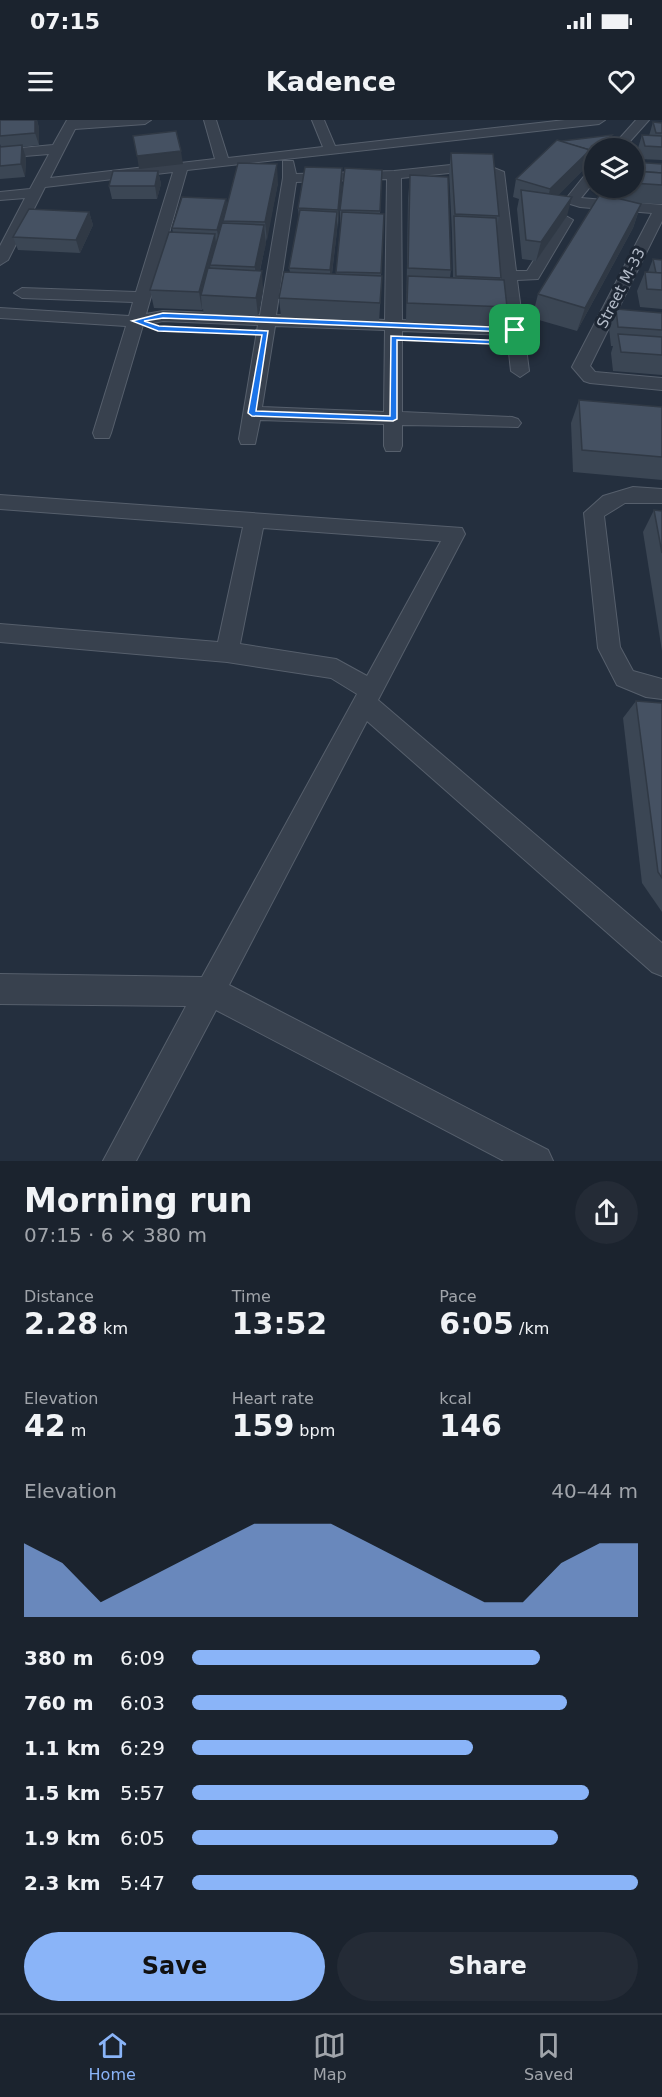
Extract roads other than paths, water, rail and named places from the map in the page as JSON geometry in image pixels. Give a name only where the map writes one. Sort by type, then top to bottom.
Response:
[{"type":"street","points":[[0,260],[71,123],[145,120]]},
{"type":"street","points":[[210,120],[223,164]]},
{"type":"street","points":[[318,120],[331,151]]},
{"type":"street","points":[[0,196],[37,188],[181,168],[331,151],[436,134],[600,120]]},
{"type":"street","points":[[536,124],[552,144]]},
{"type":"street","points":[[629,138],[644,125]]},
{"type":"street","points":[[0,154],[57,149]]},
{"type":"street","points":[[248,439],[290,178],[287,156]]},
{"type":"street","points":[[290,178],[394,175],[479,166],[497,172],[519,371]]},
{"type":"street","points":[[102,433],[181,168]]},
{"type":"street","points":[[393,446],[394,175]]},
{"type":"street","points":[[584,185],[572,200],[580,203],[662,209]]},
{"type":"street","name":"Street M-33","points":[[662,209],[581,367],[590,377],[662,384]]},
{"type":"street","points":[[510,275],[532,276],[566,220]]},
{"type":"street","points":[[635,259],[653,260]]},
{"type":"street","points":[[22,293],[142,297]]},
{"type":"street","points":[[0,313],[135,321],[158,328],[267,326],[516,337]]},
{"type":"street","points":[[608,313],[630,315]]},
{"type":"street","points":[[252,413],[512,423]]},
{"type":"street","points":[[662,496],[626,494],[606,502],[594,513],[609,648],[625,678],[646,687],[662,689]]},
{"type":"street","points":[[0,502],[455,534],[119,1161]]},
{"type":"street","points":[[227,652],[254,521]]},
{"type":"street","points":[[0,633],[227,652],[336,669],[662,962]]},
{"type":"street","points":[[0,989],[211,992],[537,1161]]}]
